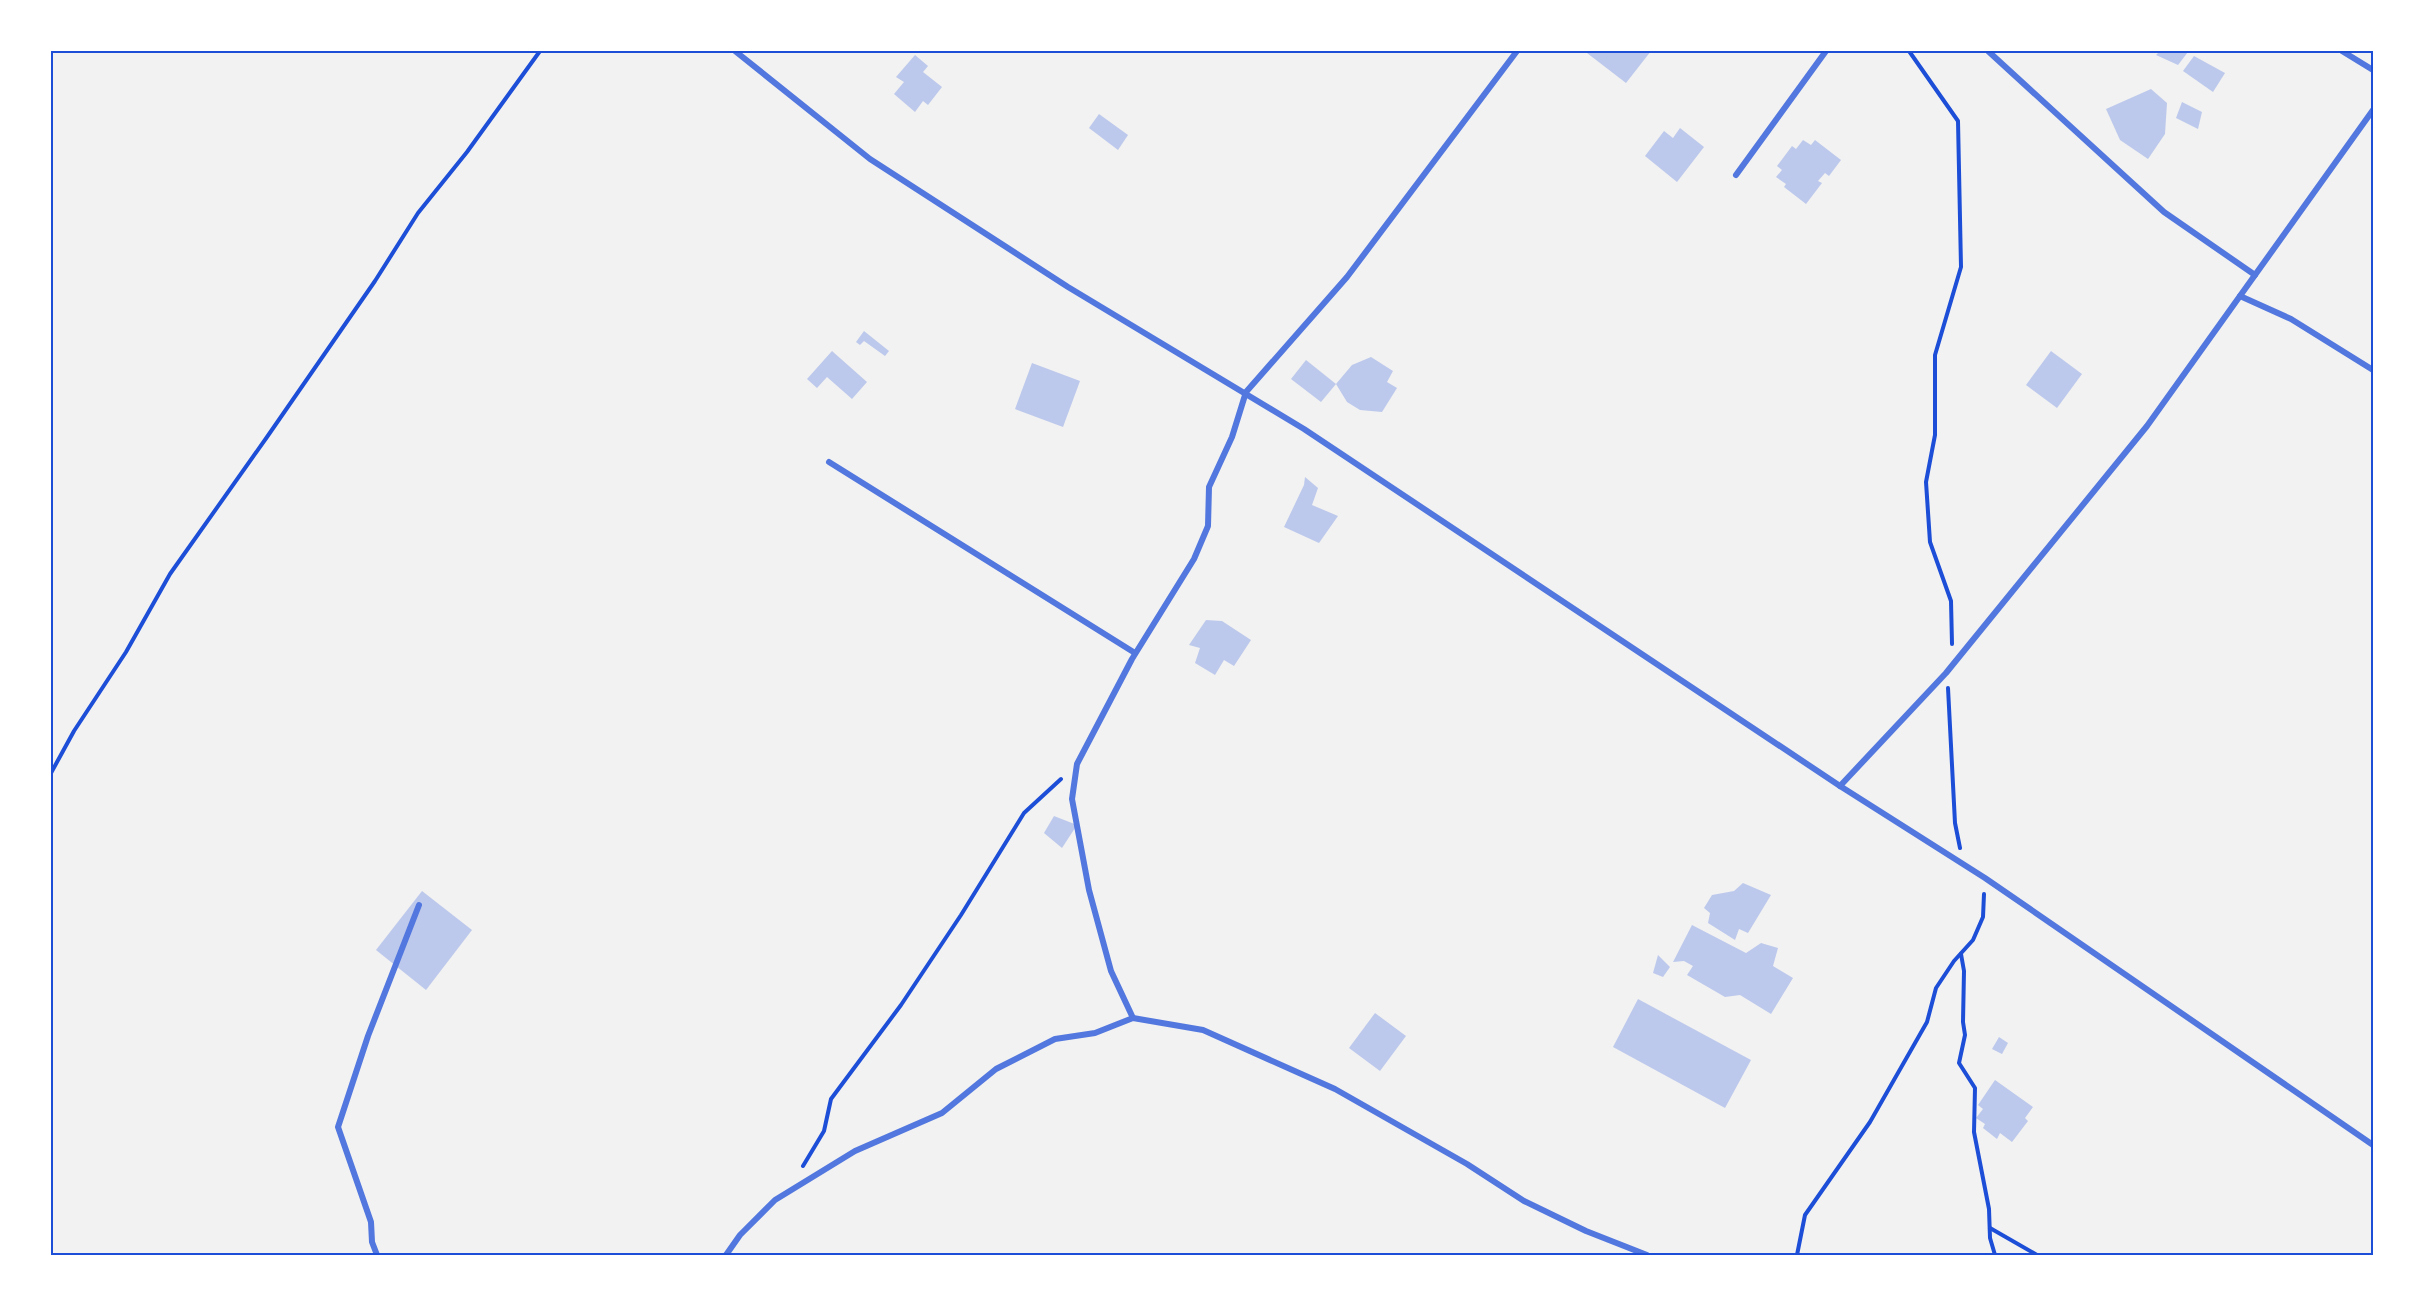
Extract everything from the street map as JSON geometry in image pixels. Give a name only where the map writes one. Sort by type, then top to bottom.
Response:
[{"type":"street","points":[[735,51],[870,159],[1068,287],[1246,392],[1257,402],[1304,429],[1840,786],[1985,878],[2373,1145]]},
{"type":"street","points":[[1133,1018],[1111,970],[1089,890],[1072,800],[1077,764],[1135,653],[1194,560],[1208,526],[1209,487],[1232,437],[1246,392],[1347,277],[1517,51]]},
{"type":"street","points":[[1737,175],[1826,51]]},
{"type":"street","points":[[1989,51],[2164,212],[2254,275]]},
{"type":"street","points":[[2342,51],[2373,70]]},
{"type":"street","points":[[1840,786],[1952,666],[2147,426],[2373,110]]},
{"type":"street","points":[[2240,296],[2291,319],[2373,370]]},
{"type":"street","points":[[829,462],[1135,653]]},
{"type":"street","points":[[377,1255],[372,1242],[371,1222],[338,1127],[368,1036],[418,905]]},
{"type":"street","points":[[726,1255],[740,1235],[775,1200],[855,1151],[942,1113],[996,1069],[1055,1040],[1095,1033],[1133,1018],[1203,1030],[1335,1089],[1467,1164],[1524,1201],[1586,1231],[1647,1255]]},
{"type":"path","points":[[51,773],[74,731],[126,652],[170,574],[375,281],[418,213],[467,152],[540,51]]},
{"type":"path","points":[[1909,51],[1958,121],[1961,267],[1935,355],[1935,435],[1926,482],[1930,542],[1951,601],[1952,666]]},
{"type":"path","points":[[1946,673],[1950,709],[1954,823],[1964,865]]},
{"type":"path","points":[[792,1190],[824,1131],[831,1099],[901,1005],[961,915],[1024,813],[1077,764]]},
{"type":"path","points":[[1797,1255],[1805,1215],[1870,1122],[1927,1022],[1936,988],[1973,940],[1983,917],[1985,878]]},
{"type":"path","points":[[1961,954],[1964,971],[1965,1035],[1959,1063],[1975,1088],[1974,1132],[1989,1209],[1990,1238],[1995,1255]]},
{"type":"path","points":[[1990,1228],[2037,1255]]},
{"type":"building","points":[[1589,51],[1651,51],[1626,83],[1587,53]]},
{"type":"building","points":[[2160,51],[2188,52],[2178,65],[2156,55]]},
{"type":"building","points":[[915,55],[928,66],[923,72],[942,87],[928,105],[923,101],[915,112],[894,94],[904,82],[896,77]]},
{"type":"building","points":[[2194,56],[2225,73],[2213,92],[2183,71]]},
{"type":"building","points":[[2151,89],[2167,103],[2165,134],[2148,159],[2120,140],[2106,109]]},
{"type":"building","points":[[2182,102],[2202,112],[2198,129],[2176,118]]},
{"type":"building","points":[[1099,114],[1128,135],[1118,150],[1089,128]]},
{"type":"building","points":[[1680,128],[1704,147],[1677,182],[1645,156],[1664,131],[1673,138]]},
{"type":"building","points":[[1803,140],[1811,145],[1815,140],[1841,160],[1829,176],[1825,173],[1818,181],[1822,183],[1806,204],[1784,187],[1786,184],[1776,177],[1782,170],[1777,166],[1792,146],[1796,149]]},
{"type":"building","points":[[864,331],[889,351],[885,356],[864,341],[860,345],[856,342]]},
{"type":"building","points":[[832,351],[867,382],[852,399],[827,377],[817,388],[807,379]]},
{"type":"building","points":[[2051,351],[2082,374],[2057,408],[2026,385]]},
{"type":"building","points":[[1371,357],[1393,371],[1387,382],[1397,388],[1382,412],[1360,410],[1347,402],[1336,384],[1352,365]]},
{"type":"building","points":[[1306,360],[1336,384],[1321,402],[1291,379]]},
{"type":"building","points":[[1032,363],[1080,381],[1063,427],[1015,409]]},
{"type":"building","points":[[1305,477],[1318,488],[1312,505],[1338,516],[1319,543],[1284,527],[1304,485]]},
{"type":"building","points":[[1206,620],[1222,621],[1251,640],[1234,666],[1224,660],[1215,675],[1195,663],[1200,648],[1189,645]]},
{"type":"building","points":[[1054,816],[1077,825],[1062,848],[1044,833]]},
{"type":"building","points":[[1743,883],[1771,895],[1748,933],[1739,929],[1735,940],[1708,923],[1710,913],[1704,908],[1712,895],[1734,891]]},
{"type":"building","points":[[422,891],[472,930],[426,990],[376,950]]},
{"type":"building","points":[[1692,925],[1746,953],[1761,943],[1778,948],[1773,966],[1793,978],[1771,1014],[1740,995],[1725,997],[1687,975],[1693,966],[1684,961],[1673,962]]},
{"type":"building","points":[[1658,955],[1670,967],[1663,977],[1653,973]]},
{"type":"building","points":[[1638,999],[1751,1060],[1725,1108],[1613,1047]]},
{"type":"building","points":[[1375,1013],[1406,1036],[1380,1071],[1349,1048]]},
{"type":"building","points":[[1999,1037],[2008,1043],[2002,1054],[1992,1049]]},
{"type":"building","points":[[1995,1080],[2033,1107],[2025,1118],[2028,1121],[2012,1142],[2000,1133],[1997,1139],[1983,1128],[1985,1124],[1976,1118],[1983,1109],[1978,1105]]}]
